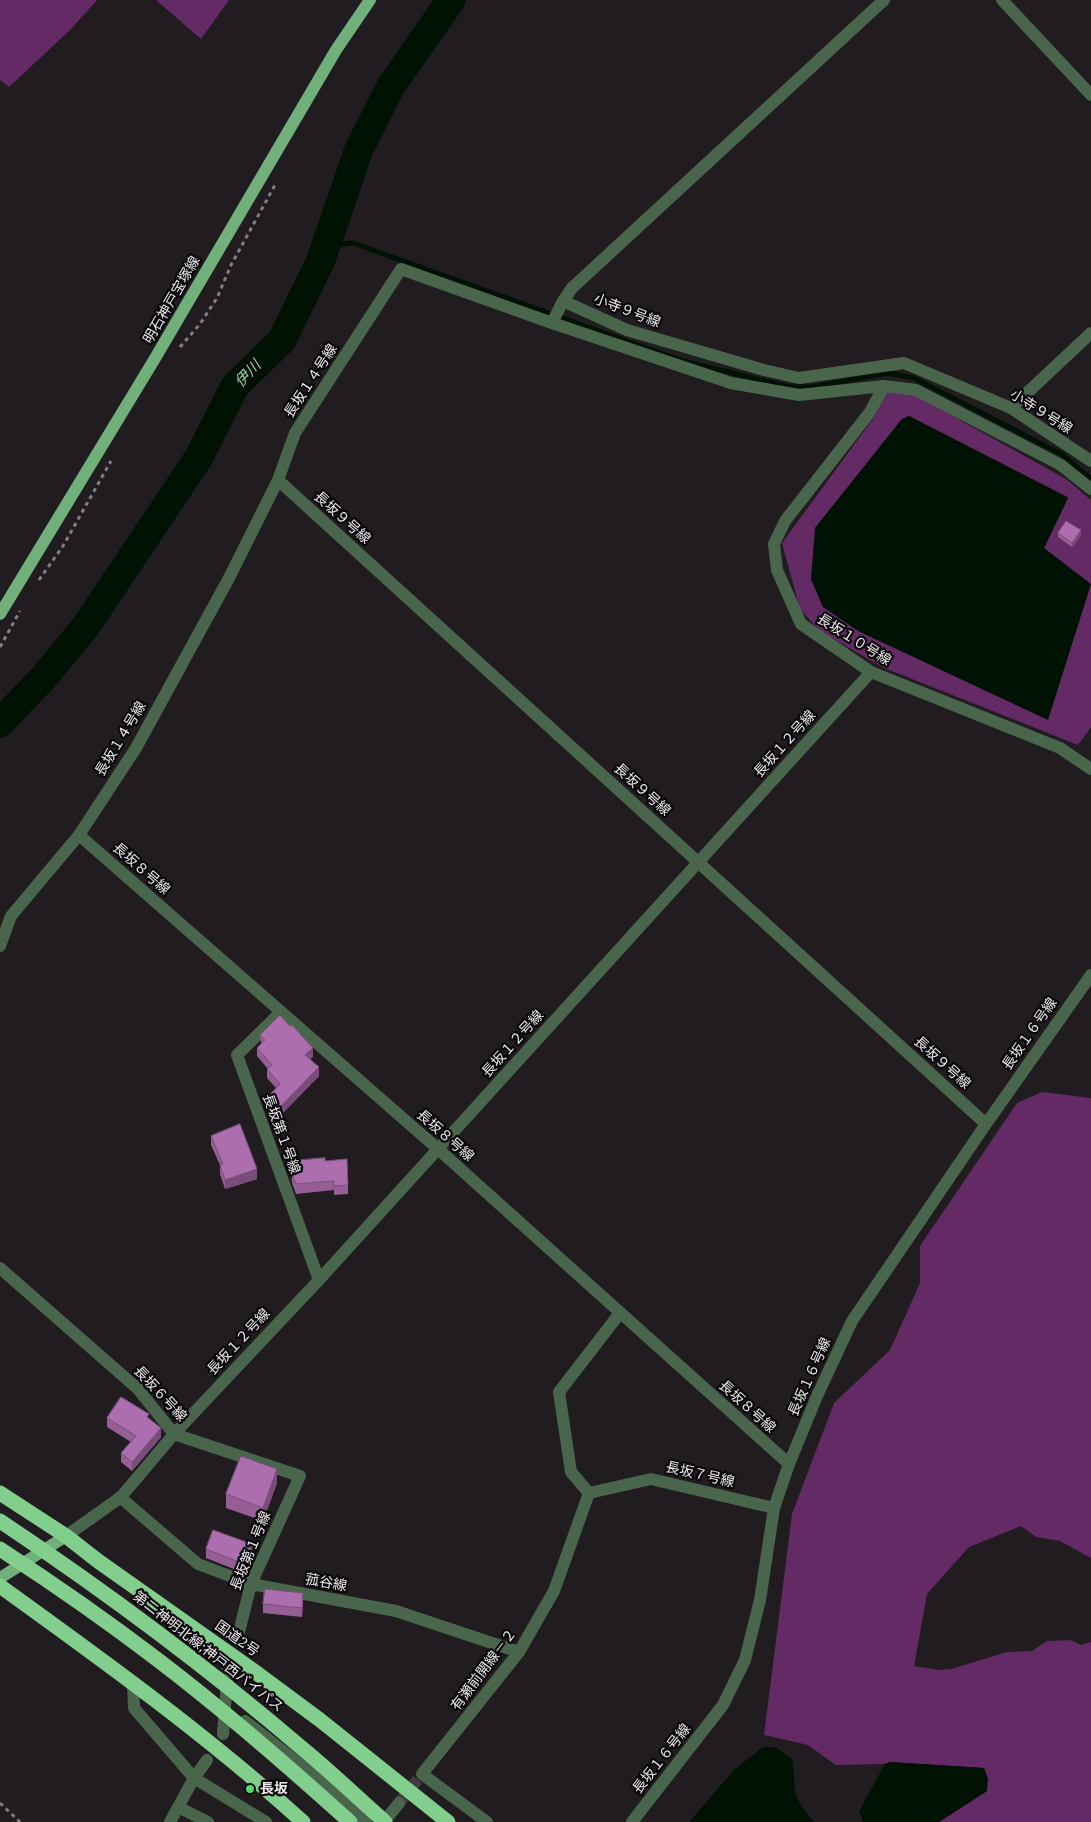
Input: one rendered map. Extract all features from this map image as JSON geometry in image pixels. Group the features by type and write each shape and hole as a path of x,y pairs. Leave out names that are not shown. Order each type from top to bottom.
{"highway":[{"name":"国道2号","path":"0,1493 66,1536 312,1714 448,1822"},
{"name":"第二神明北線;神戸西バイパス","path":"0,1521 76,1572 170,1641 304,1749 384,1822"},
{"path":"0,1548 66,1593 159,1661 292,1769 350,1822"},
{"path":"0,1586 133,1682 203,1736 303,1822"}],"main road":[{"name":"明石神戸宝塚線","path":"0,614 154,360 336,50 370,0"},
{"path":"0,1578 66,1536"}],"street":[{"name":"小寺９号線","path":"884,0 572,288 562,304 627,330 764,370 799,378 904,363 1010,408 1091,461"},
{"path":"1002,0 1091,95"},
{"name":"長坂１４号線","path":"0,946 12,916 79,835 140,739 229,578 278,480 295,432 401,269 731,383 799,395 884,386 916,390 1061,465 1091,489"},
{"path":"553,321 562,304"},
{"path":"1010,408 1091,334"},
{"name":"長坂１０号線","path":"884,386 870,412 786,521 774,544 777,570 801,624 871,672 1060,748 1091,769"},
{"name":"長坂９号線","path":"278,480 986,1124"},
{"name":"長坂１２号線","path":"66,1536 120,1497 174,1434 319,1280 871,672"},
{"name":"長坂８号線","path":"79,835 438,1149 789,1464"},
{"name":"長坂１６号線","path":"632,1822 723,1705 745,1660 760,1600 774,1508 789,1464 817,1396 852,1321 986,1124 1091,975"},
{"name":"長坂第１号線","path":"281,1012 237,1055 319,1280"},
{"name":"長坂６号線","path":"0,1268 138,1389 174,1434 300,1476"},
{"path":"589,1492 571,1472 559,1392 620,1313"},
{"name":"長坂第１号線","path":"237,1640 251,1584 300,1476"},
{"name":"長坂７号線","path":"589,1492 650,1479 774,1508"},
{"name":"有瀬前開線－２","path":"487,1822 422,1774 519,1652 554,1591 589,1492"},
{"name":"菰谷線","path":"120,1497 198,1564 251,1584 396,1611 519,1652"},
{"path":"223,1734 228,1666"},
{"path":"133,1682 134,1708 194,1778 266,1822"},
{"path":"225,1705 325,1784 366,1822"},
{"path":"170,1822 194,1778 207,1760"},
{"path":"384,1822 399,1803"},
{"path":"178,1807 208,1822"}],"path":[{"path":"0,1803 20,1822"}],"shaded area":[{"path":"0,0 97,0 70,30 9,87 0,80"},
{"path":"156,0 229,0 201,39"},
{"path":"888,390 915,395 1066,479 1091,500 1091,727 1078,745 882,667 820,631 800,609 782,543 875,416","holes":["909,416 1068,497 1044,548 815,528 902,419"]},
{"path":"909,416 1068,498 1044,548 1091,584 1048,720 858,631 823,607 811,579 815,528 902,419"},
{"path":"1042,1092 1091,1098 1091,1558 1060,1541 1036,1537 1021,1526 969,1547 927,1594 914,1666 939,1670 951,1669 1007,1652 1032,1651 1047,1641 1070,1640 1081,1645 1091,1642 1091,1822 939,1822 987,1791 984,1768 890,1762 885,1764 836,1765 808,1745 764,1735 792,1514 834,1403 890,1350 920,1283 920,1246 1017,1103"},
{"path":"763,1747 775,1747 793,1760 798,1800 814,1822 689,1822 735,1769"},
{"path":"890,1762 984,1768 988,1779 987,1791 939,1822 863,1822 859,1811 885,1764"}],"building":[{"path":"1066,521 1081,530 1072,543 1058,533"},
{"path":"280,1015 313,1048 305,1055 319,1067 276,1111 265,1100 280,1084 267,1069 272,1065 257,1048 265,1040 260,1035"},
{"path":"240,1124 257,1169 225,1180 220,1165 223,1164 211,1136"},
{"path":"325,1158 325,1161 347,1159 348,1185 334,1186 334,1181 296,1184 292,1174 291,1161"},
{"path":"121,1397 149,1414 147,1417 161,1428 132,1462 121,1453 136,1436 107,1418"},
{"path":"241,1456 277,1469 263,1508 226,1494"},
{"path":"213,1530 252,1544 244,1564 206,1549"},
{"path":"265,1589 303,1593 302,1608 263,1604"}],"waterway":[{"name":"伊川","path":"0,723 44,677 86,626 199,457 235,386 282,340 321,260 359,149 391,86 451,0"},
{"path":"321,260 334,245 353,243 683,361 790,387 812,387 888,373 914,378 1063,455 1091,479"}],"tunnel":[{"path":"399,1803 422,1774"}],"place":[{"name":"長坂","path":"250,1789"}]}
